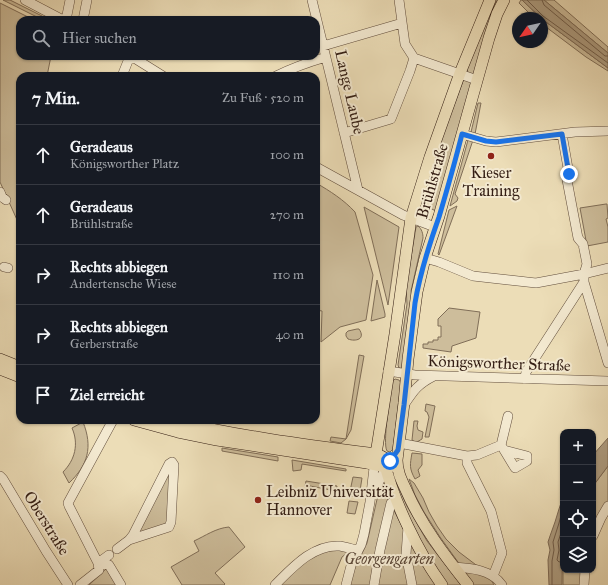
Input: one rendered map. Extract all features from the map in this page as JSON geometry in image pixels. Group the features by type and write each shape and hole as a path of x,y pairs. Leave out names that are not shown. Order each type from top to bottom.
{"main road":[{"name":"Brühlstraße","path":"384,462 381,414 400,298 410,218 460,73 490,0"},
{"name":"Brühlstraße","path":"384,462 398,447 415,303 425,258 491,32 504,0"},
{"path":"0,359 16,365"},
{"path":"0,369 16,375"},
{"path":"149,424 217,440 384,462"},
{"path":"189,424 226,432 319,447 384,462 401,480 422,522 454,568 468,585"},
{"path":"384,462 388,477 408,527 428,564 442,585"}],"street":[{"path":"25,0 57,16"},
{"path":"66,16 70,0"},
{"path":"84,16 87,0"},
{"name":"Lange Laube","path":"312,0 316,16"},
{"path":"399,0 405,44 414,58 477,80"},
{"path":"323,46 402,23"},
{"name":"Lange Laube","path":"320,33 358,190"},
{"path":"320,59 326,57"},
{"path":"344,133 391,118 410,72 414,58"},
{"path":"124,72 129,60"},
{"path":"137,60 157,72"},
{"path":"285,72 316,60"},
{"path":"462,134 486,141 496,142 575,132 608,131"},
{"path":"525,379 526,372 584,278 587,264 583,244 578,238 567,180 569,174 562,134"},
{"path":"320,169 410,218 435,227"},
{"path":"0,192 2,197 6,200"},
{"path":"425,258 473,276 536,283 584,278 608,268"},
{"path":"584,278 608,363"},
{"name":"Königsworther Straße","path":"388,371 435,376 608,381"},
{"path":"404,405 417,387 435,376"},
{"path":"398,447 467,456 477,455 502,447 508,416"},
{"path":"80,585 99,570 98,563 68,503 111,424"},
{"path":"467,456 467,463 491,511 502,553 493,576"},
{"path":"117,549 133,535 169,464 172,462 174,465 169,527 129,540"},
{"path":"346,585 352,562 364,534 370,502 384,462"},
{"name":"Oberstraße","path":"0,476 68,585"},
{"path":"374,585 380,550 391,503"},
{"path":"596,529 608,506"},
{"path":"408,527 406,554 412,585"},
{"path":"275,585 306,556 322,549 333,546 341,546 358,551"},
{"path":"98,563 108,555"},
{"path":"98,563 109,565 121,585"},
{"path":"454,568 477,570 493,576 502,585"},
{"path":"584,585 585,573"}],"green space":[{"path":"3,0 10,0 42,16 35,16"},
{"path":"497,0 500,0 475,71 473,74 468,73 467,69 490,13"},
{"path":"522,0 535,12 528,12 519,3"},
{"path":"544,0 554,0 608,47 608,53"},
{"path":"0,3 26,16 16,16 16,60 50,60 48,72 16,72 16,218 0,182"},
{"path":"548,23 608,68 608,71 586,57 548,28"},
{"path":"466,78 471,84 436,211 421,204 434,158 463,81"},
{"path":"478,103 481,103 475,134 471,132"},
{"path":"468,140 473,140 455,194 458,198 457,201 450,206"},
{"path":"320,185 337,196 355,212 373,275 366,320 340,327 321,342 322,311 320,311"},
{"path":"607,204 608,218 606,219 608,227 608,242 587,246 580,208"},
{"path":"457,206 439,255 449,210"},
{"path":"364,207 399,227 388,305"},
{"path":"418,226 422,232 423,238 411,291 412,299 403,369 399,368 398,365 407,304 406,288 416,227"},
{"path":"377,280 385,317 371,321"},
{"path":"449,308 480,312 476,338 452,346 451,352 423,348 423,344 428,344 428,342 433,342 433,340 438,340 438,337 441,337 441,326 438,326 438,319"},
{"path":"357,329 361,332 361,337 357,340 348,339 346,333"},
{"path":"359,355 364,356 351,430 346,439"},
{"path":"395,379 399,380 401,383 393,449 390,452 387,451 386,446 386,429 392,382"},
{"path":"426,404 435,406 429,437 425,437 429,417 425,411"},
{"path":"414,421 418,421 418,430 423,432 422,439 417,442 412,440"},
{"path":"79,424 84,424 88,440 88,448 87,455 81,469 69,483 63,472 75,452 75,440 72,428"},
{"path":"331,437 346,439 341,443 330,441"},
{"path":"222,448 278,457 278,461 222,451"},
{"path":"412,453 422,454 422,465 418,470 420,476 415,479 410,466"},
{"path":"292,460 346,469 346,471 302,464 301,470 293,471"},
{"path":"169,464 171,522 133,535"},
{"path":"608,466 608,506 596,530 596,501 596,482"},
{"path":"353,477 362,478 359,497 349,496"},
{"path":"409,479 414,483 437,526 446,539 459,552 488,574 494,585 471,585 460,572 458,562 424,512"},
{"path":"306,481 337,486 336,491 305,486"},
{"path":"398,486 407,506 427,541 461,585 446,585 431,562 395,488"},
{"name":"Georgengarten","path":"378,495 388,499 404,530 437,585 349,585 353,572 367,543"},
{"path":"349,501 358,502 355,514 347,513"},
{"path":"229,527 245,547 215,573 225,584 182,585 171,567 199,551 194,541 215,531"},
{"path":"352,549 342,557 330,585 275,585 314,552"},
{"path":"107,568 117,585 89,585 106,569"},
{"path":"563,573 585,573 584,585 563,585"}],"water":[{"path":"522,0 544,0 608,53 608,68 548,23 548,12 535,12"},
{"path":"608,438 608,466 596,482 596,465 596,452"},
{"path":"560,506 560,573 562,573 562,585 549,585 548,560 550,550 548,542"}],"place":[{"name":"Kieser Training","path":"491,156"},
{"name":"Leibniz Universität Hannover","path":"258,500"}],"route":[{"path":"390,461 398,450 417,292 425,258 439,216 462,134 486,141 496,142 562,134 569,174"}]}
